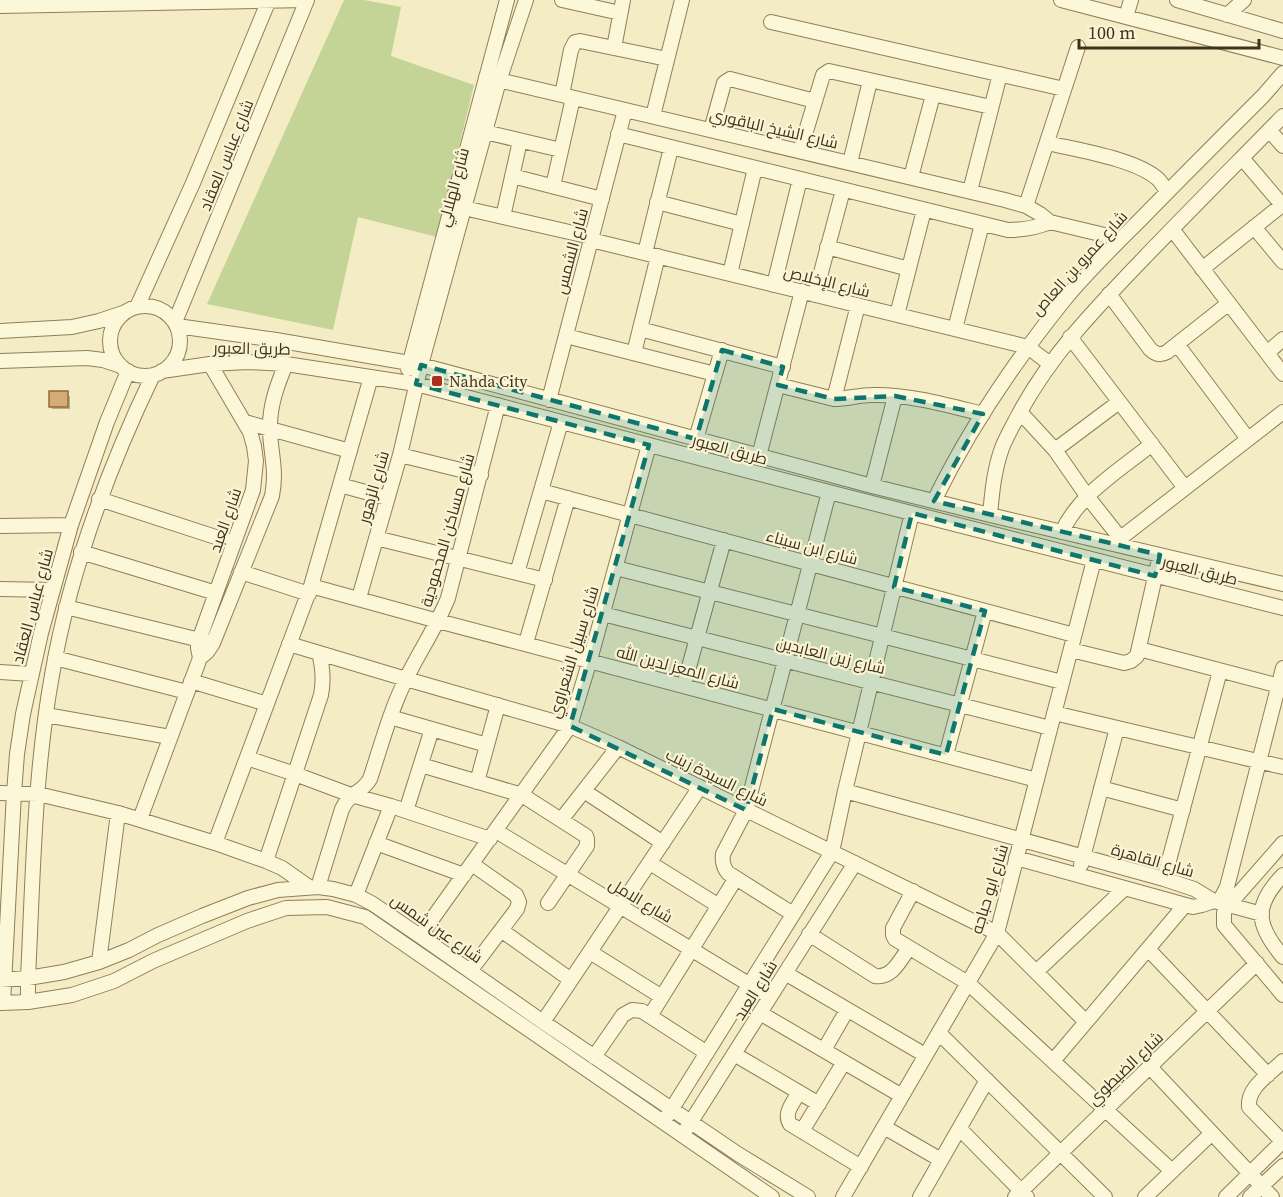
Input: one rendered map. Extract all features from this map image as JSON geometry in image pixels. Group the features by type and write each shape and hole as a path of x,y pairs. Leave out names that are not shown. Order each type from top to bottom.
{"street":[{"name":"شارع عباس العقاد","path":"131,309 193,183 269,0"},
{"path":"0,6 307,0"},
{"name":"شارع عباس العقاد","path":"176,324 307,0"},
{"name":"شارع الهلالي","path":"416,364 485,132 507,0"},
{"name":"شارع الهلالي","path":"411,383 493,79 526,0"},
{"path":"562,0 622,7 614,48"},
{"path":"653,116 682,0"},
{"path":"1061,0 1119,10 1283,58"},
{"path":"1119,10 1131,0"},
{"path":"1177,0 1283,31"},
{"path":"1227,15 1244,0"},
{"path":"771,22 1065,89"},
{"path":"553,186 561,150 571,50 575,42 580,41 668,59"},
{"path":"1026,206 1078,47"},
{"path":"800,151 822,75 826,71 991,107"},
{"name":"شارع عمرو بن العاص","path":"934,501 951,467 983,414 1028,347 1067,297 1121,239 1263,96 1283,72"},
{"path":"970,191 1000,74"},
{"name":"شارع الشيخ الباقوري","path":"493,79 970,191 1026,206 1050,222 1121,239"},
{"path":"711,130 724,83 730,79 814,101"},
{"path":"850,163 870,81"},
{"path":"911,177 933,95"},
{"name":"شارع الشمس","path":"549,400 625,110"},
{"path":"990,515 995,471 1001,449 1033,387 1070,337 1109,294 1283,116"},
{"path":"1269,130 1283,146"},
{"path":"485,132 561,150"},
{"name":"شارع الشيخ الباقوري","path":"618,134 1008,230 1023,230 1050,222"},
{"path":"503,217 520,141"},
{"path":"1047,143 1119,160 1141,168 1160,181 1167,192"},
{"path":"634,353 652,255 657,202 671,148"},
{"path":"1202,269 1282,205 1242,158"},
{"path":"730,274 755,168"},
{"path":"512,176 602,199"},
{"path":"774,285 800,179"},
{"path":"759,456 783,367 808,293 827,247 843,190"},
{"path":"657,202 742,224"},
{"name":"شارع الإخلاص","path":"464,208 1028,347 1050,364"},
{"path":"897,315 924,210"},
{"path":"955,329 982,224"},
{"path":"1254,227 1283,262"},
{"path":"1172,229 1283,374"},
{"path":"827,247 909,269"},
{"path":"1109,294 1153,352 1160,354 1177,344 1228,303"},
{"path":"834,399 858,305"},
{"path":"0,330 72,327 148,306 158,308 168,314 176,324 180,336 177,356 171,365 158,373 140,375 103,360 87,358 0,361"},
{"path":"125,369 114,356 110,345 111,332 116,321 131,309"},
{"name":"طريق العبور","path":"176,324 416,364 872,486 1062,532 1117,541 1160,555 1283,584"},
{"path":"640,329 783,367"},
{"path":"566,336 715,374"},
{"path":"1070,337 1185,488"},
{"path":"1267,353 1283,339"},
{"path":"1177,344 1248,439"},
{"path":"696,439 722,350"},
{"name":"طريق العبور","path":"158,373 210,364 248,362 286,364 411,383 1283,608"},
{"name":"شارع العبد","path":"140,819 200,658 207,652 206,641 216,593 254,490 256,475 254,446 250,432 210,364"},
{"name":"شارع العبد","path":"206,641 241,572 273,490 275,471 270,428 272,406 277,384 286,364"},
{"name":"شارع عباس العقاد","path":"2,1003 7,793 17,754 31,674 70,525 125,369"},
{"name":"شارع عباس العقاد","path":"28,1002 38,794 46,715 55,658 81,552 99,499 114,459 158,373"},
{"path":"215,843 310,590 371,377"},
{"name":"شارع الزهور","path":"358,598 400,455 411,383"},
{"path":"778,385 834,399 872,395 895,396 983,414"},
{"path":"872,486 895,396"},
{"path":"1055,450 1119,402"},
{"name":"شارع مساكن المحمودية","path":"313,887 345,801 366,786 370,779 390,717 406,679 438,621 448,597 498,405"},
{"path":"1020,412 1055,450 1117,541 1283,412"},
{"path":"245,422 350,451"},
{"path":"517,573 561,422"},
{"path":"1062,532 1072,513 1087,496 1152,444"},
{"name":"شارع سبيل الشعراوي","path":"420,936 570,726 649,445"},
{"path":"400,455 481,475"},
{"path":"340,485 387,498"},
{"name":"شارع ابن سيناء","path":"541,491 1074,635"},
{"path":"793,914 728,873 722,859 746,810 829,492"},
{"path":"526,643 568,498"},
{"path":"99,499 234,543"},
{"path":"832,852 912,513"},
{"path":"0,526 70,525"},
{"path":"376,538 545,579"},
{"path":"684,685 724,540"},
{"path":"81,552 216,593"},
{"path":"1071,650 1124,663 1137,656 1160,555"},
{"name":"شارع ابو حباجه","path":"843,1197 997,933 1094,560"},
{"path":"616,568 1062,682"},
{"name":"شارع المعز لدين الله","path":"241,572 310,590 358,598 1037,780"},
{"path":"0,589 52,590"},
{"path":"66,607 206,641"},
{"path":"946,755 985,612"},
{"name":"شارع زين العابدين","path":"603,614 1050,728"},
{"name":"شارع السيدة زينب","path":"290,644 570,726 618,747 997,933 1086,1022"},
{"path":"1139,649 1281,687"},
{"path":"266,861 321,695 323,667 319,653"},
{"path":"55,658 267,704"},
{"path":"1283,668 1281,687 1227,887 1220,903 1224,913 1224,925 1283,995"},
{"path":"1164,879 1220,671"},
{"path":"0,672 31,674"},
{"path":"477,782 498,705"},
{"path":"1054,712 1283,768"},
{"path":"46,715 170,737"},
{"path":"390,717 487,745"},
{"path":"1078,876 1117,728"},
{"path":"406,811 432,729"},
{"path":"561,820 618,747"},
{"name":"شارع الامل","path":"247,758 351,795 493,835 568,875 770,998"},
{"path":"421,765 522,795 586,836 587,846 548,903"},
{"path":"543,1022 700,787"},
{"path":"1101,788 1182,810"},
{"path":"584,791 663,843"},
{"name":"شارع القاهرة","path":"845,791 1164,879 1194,889 1220,903"},
{"path":"7,793 38,794 140,819 266,861 313,887"},
{"path":"356,895 392,806"},
{"path":"99,962 118,813"},
{"path":"376,843 468,869 516,895 519,906 470,971"},
{"path":"1220,903 1283,843"},
{"name":"شارع العبد","path":"663,1122 832,852"},
{"name":"شارع القاهرة","path":"1016,858 1193,907 1220,903"},
{"path":"650,863 719,906"},
{"name":"شارع العبد","path":"682,1135 855,863"},
{"path":"1283,875 1268,892 1262,914 1263,926 1268,938 1283,957"},
{"path":"650,1016 736,878"},
{"name":"شارع عين شمس","path":"2,980 64,972 99,962 248,898 279,890 313,887 356,895 373,904 738,1154 808,1197"},
{"path":"1036,972 1124,889"},
{"path":"913,891 893,928 895,939 968,983 1172,1171"},
{"path":"1220,903 1262,914"},
{"path":"1053,1061 1185,905"},
{"name":"شارع عين شمس","path":"2,1003 28,1002 72,995 114,981 153,961 247,921 286,908 327,907 365,917 772,1197"},
{"path":"501,930 571,980"},
{"path":"810,934 879,977 890,973 909,948"},
{"path":"1148,949 1268,1075"},
{"path":"590,951 662,997"},
{"name":"شارع الضيطوي","path":"1021,1195 1061,1153 1257,963"},
{"path":"785,974 926,1055"},
{"path":"594,1057 622,1015 627,1011 637,1010 707,1053"},
{"path":"824,1050 848,1010"},
{"path":"760,1013 902,1096"},
{"path":"939,1033 1106,1197"},
{"path":"734,1054 819,1104"},
{"path":"1226,1197 1283,1141 1249,1107 1250,1094 1253,1089 1283,1061"},
{"path":"802,1131 844,1062"},
{"path":"1150,1067 1272,1197"},
{"path":"920,1197 987,1080"},
{"path":"799,1092 788,1112 787,1118 790,1124 861,1167"},
{"path":"884,1126 941,1160"},
{"path":"960,1128 1021,1195"},
{"path":"1145,1197 1212,1133"},
{"path":"1250,1197 1283,1166"}],"highlighted area":[{"path":"722,350 783,367 778,385 834,399 895,396 983,414 934,501 1160,555 1155,576 912,513 894,587 985,611 946,755 773,709 746,810 570,726 649,445 416,384 421,365 696,439"}],"green space":[{"path":"344,0 364,0 401,7 391,56 474,85 437,237 358,217 333,330 207,304"}],"building":[{"path":"49,391 68,391 68,407 49,407"}],"place":[{"name":"Nahda City","path":"437,381"}]}
